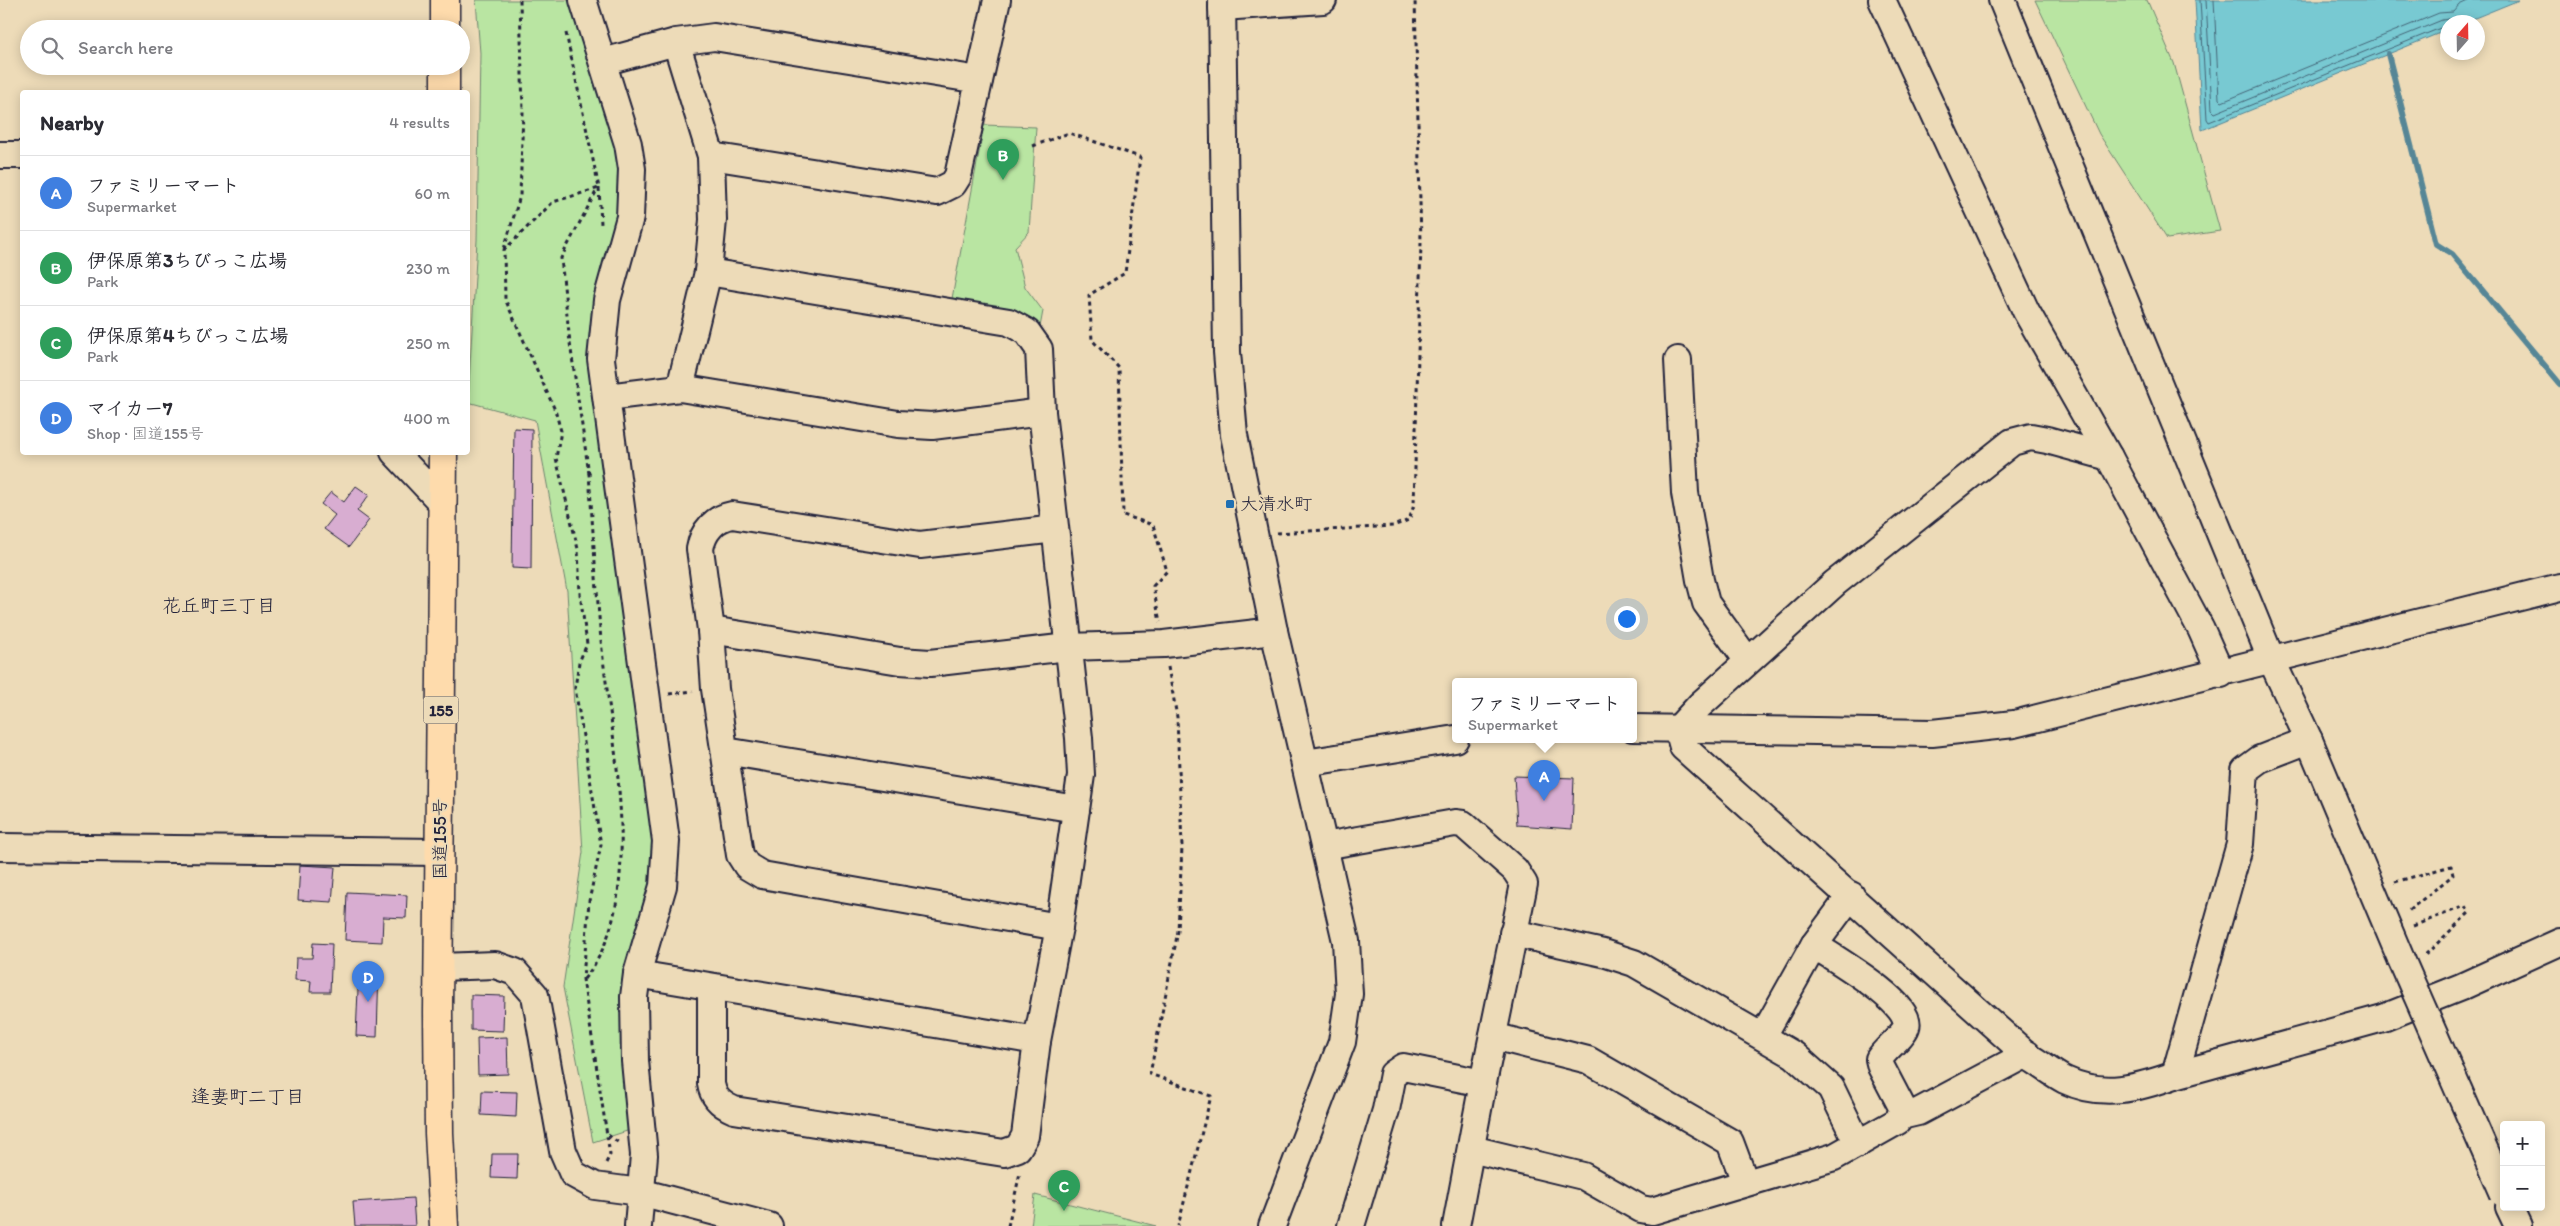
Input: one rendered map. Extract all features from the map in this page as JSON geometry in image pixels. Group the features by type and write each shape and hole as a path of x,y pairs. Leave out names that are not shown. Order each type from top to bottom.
{"highway":[{"path":"445,20 446,0"},
{"path":"445,75 445,90"},
{"name":"国道155号","path":"443,455 439,852 439,1133 444,1226"}],"street":[{"path":"583,0 628,144 632,186 630,217 607,300 602,360 666,841 663,886 637,974 634,996 635,1061 644,1155 638,1226"},
{"path":"711,156 937,192 952,184 958,176 997,0"},
{"path":"1272,1226 1342,1042 1349,994 1346,941 1274,631 1234,435 1227,352 1222,3 1323,0"},
{"path":"1882,0 2026,311 2109,458 2201,629 2222,674"},
{"path":"2002,0 2272,661 2411,959 2500,1184"},
{"path":"603,62 676,42 714,37 979,80"},
{"path":"676,42 711,156 713,220 708,272 680,388"},
{"path":"0,155 20,155"},
{"path":"708,272 1009,322 1027,332 1039,349 1042,412 1081,775 1059,927 1038,1042 1025,1136 1018,1148 1004,1153 734,1110 725,1106 712,1092 710,988"},
{"path":"1678,360 1685,493 1700,580 1706,603 1748,661"},
{"path":"607,397 680,388 898,424 932,426 1042,412"},
{"path":"1678,730 1700,705 1835,582 2012,442 2031,437 2109,458"},
{"path":"397,455 443,504"},
{"path":"1055,530 920,544 732,515 722,517 705,534 700,549 711,630 715,689 740,855 747,866 756,873 1059,927"},
{"path":"1637,728 1932,733 2014,724 2222,674 2471,608 2560,587"},
{"path":"711,630 900,661 930,662 1068,647 1164,644 1274,631"},
{"path":"1678,730 1683,747 1695,759 1852,895 2026,1054 2065,1080 2095,1090 2123,1090 2383,1018 2461,987 2560,942"},
{"path":"1305,763 1452,739"},
{"path":"2175,1075 2240,844 2245,770 2260,759 2309,740"},
{"path":"725,751 1076,809"},
{"path":"1324,846 1455,823 1463,824 1520,876 1524,884 1482,1083 1456,1226"},
{"path":"0,847 439,852"},
{"path":"1763,1036 1814,945 1852,895"},
{"path":"1513,933 1603,953 1634,963 1794,1054 1831,1088 1858,1144"},
{"path":"1471,1149 1583,1176 1641,1209 1652,1211 1834,1157 1898,1121 1902,1116 1903,1109 1881,1067 1879,1059 1884,1050 1906,1028 1907,1020 1902,1009 1859,973 1814,945"},
{"path":"440,967 496,966 516,972 535,995 563,1151 573,1174 595,1186 640,1192 768,1226"},
{"path":"637,974 710,988 1038,1042"},
{"path":"1493,1036 1588,1060 1730,1142 1745,1182"},
{"path":"1902,1116 1918,1112 2026,1054"},
{"path":"1350,1226 1386,1110 1393,1074 1397,1069 1402,1067 1482,1083"},
{"path":"2511,1211 2518,1226"}],"path":[{"path":"520,0 523,112 520,196 504,250 505,299 555,410 561,431 556,458 578,550 580,594 587,644 579,662 575,688 601,844 590,901 583,979 610,1155 595,1186"},
{"path":"1254,535 1394,526 1409,520 1414,505 1421,242 1415,0"},
{"path":"565,29 599,188 562,258 570,343 589,474 600,632 622,828 616,907 595,965 583,979"},
{"path":"1033,146 1069,133 1140,157 1125,274 1089,295 1092,340 1119,368 1123,515 1153,525 1166,571 1153,586 1177,717 1182,847 1178,931 1150,1074 1212,1096 1178,1226"},
{"path":"504,250 554,202 599,188"},
{"path":"589,474 614,446"},
{"path":"646,696 715,689"},
{"path":"2390,883 2451,866 2453,875 2403,916"},
{"path":"2408,928 2465,906 2469,913 2411,959"},
{"path":"1008,1226 1023,1159 1018,1148"}],"green space":[{"path":"476,0 577,0 616,142 624,208 592,329 654,829 654,863 627,976 630,1130 593,1142 563,987 583,852 567,591 535,420 470,403 470,366 477,240 480,53"},
{"path":"2035,0 2147,0 2174,63 2220,231 2167,239 2099,134"},
{"path":"984,125 1036,127 1029,232 1015,247 1025,287 1043,311 1040,327 951,304"},
{"path":"1035,1195 1156,1226 1031,1226"}],"water":[{"path":"2195,0 2519,0 2482,15 2440,15 2440,33 2202,130"}],"building":[{"path":"514,428 532,429 531,569 512,568"},
{"path":"356,486 369,495 357,511 369,520 349,547 324,529 335,515 321,504 331,492 344,502"},
{"path":"1514,776 1574,778 1572,829 1517,825"},
{"path":"300,865 335,867 332,902 298,900"},
{"path":"347,892 407,895 406,918 383,917 382,942 345,940"},
{"path":"313,943 332,944 330,992 310,992 311,981 295,980 296,958 312,958"},
{"path":"359,967 379,967 377,1037 356,1036"},
{"path":"471,995 504,996 503,1031 471,1030"},
{"path":"507,1037 508,1074 478,1075 477,1038"},
{"path":"482,1091 517,1092 516,1117 481,1115"},
{"path":"492,1154 518,1154 517,1179 491,1178"},
{"path":"413,1198 415,1226 355,1226 353,1202"}],"waterway":[{"path":"2388,54 2436,244 2452,254 2560,384"}],"place":[{"name":"伊保原第3ちびっこ広場","path":"1003,180"},
{"name":"大清水町","path":"1230,504"},
{"name":"ファミリーマート","path":"1544,801"},
{"name":"マイカー7","path":"368,1002"},
{"name":"伊保原第4ちびっこ広場","path":"1064,1211"}],"district":[{"name":"花丘町三丁目","path":"219,605"},
{"name":"逢妻町二丁目","path":"248,1096"}]}
